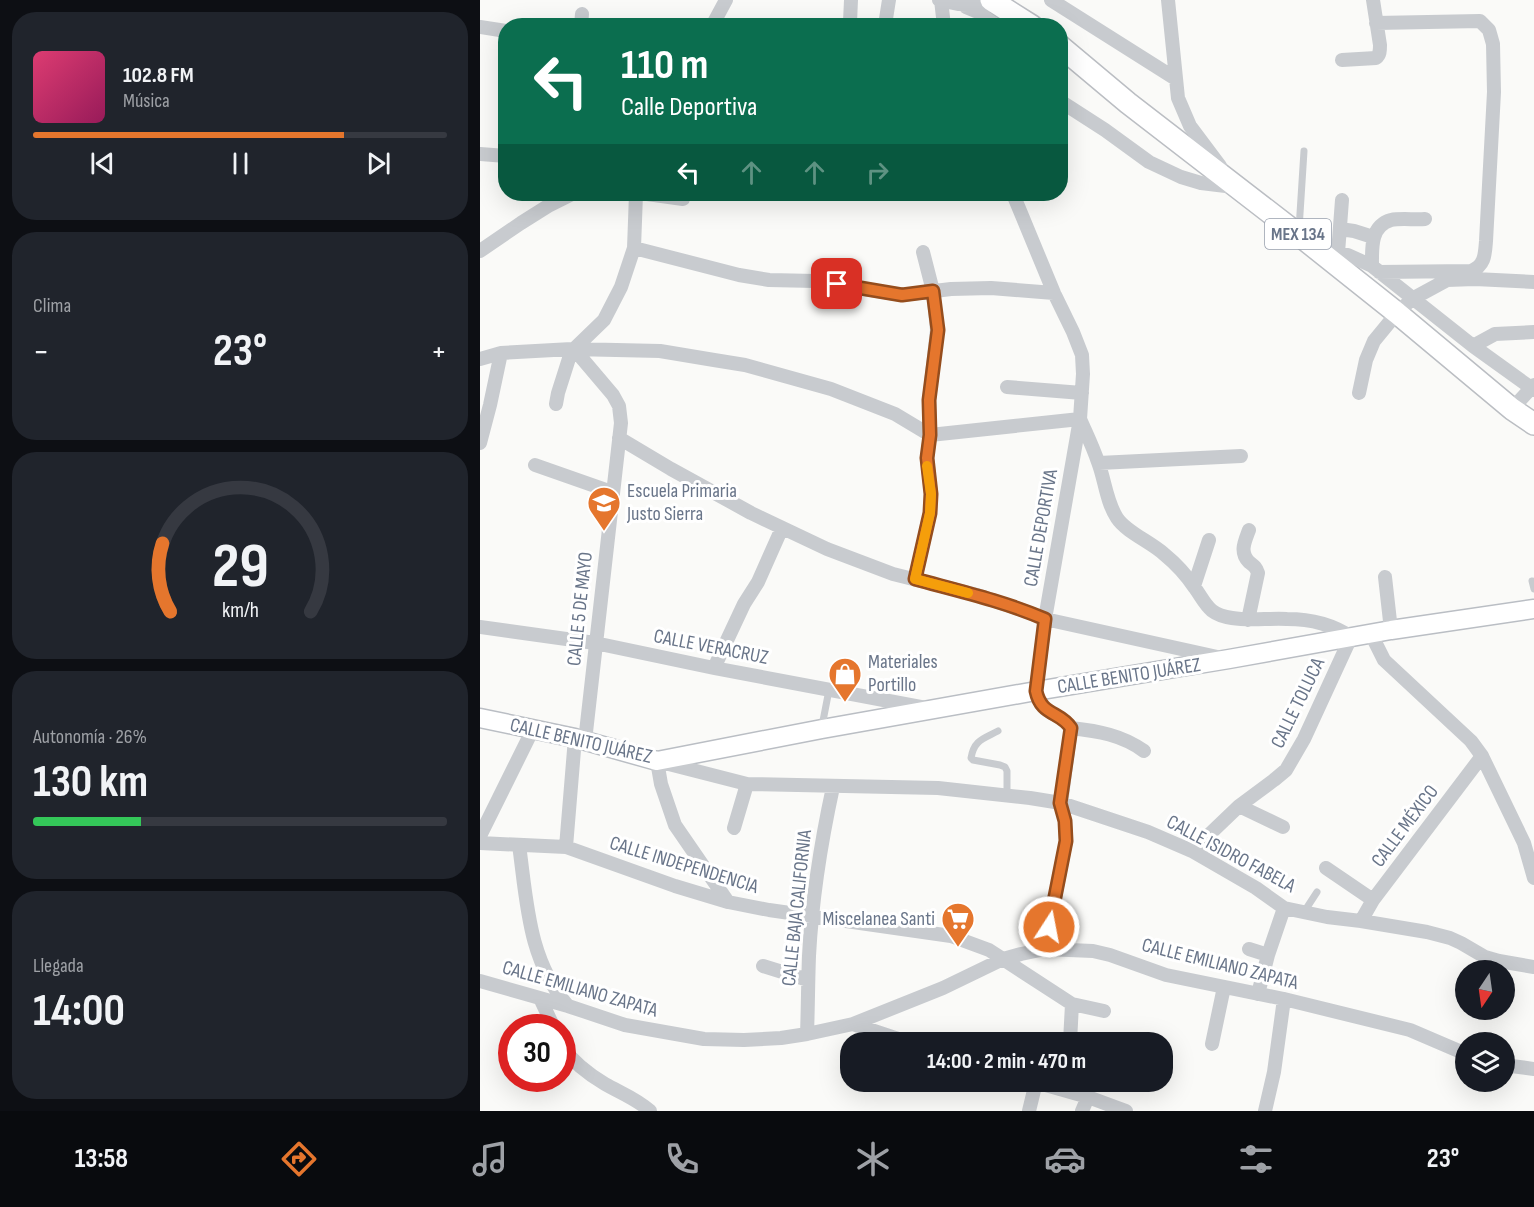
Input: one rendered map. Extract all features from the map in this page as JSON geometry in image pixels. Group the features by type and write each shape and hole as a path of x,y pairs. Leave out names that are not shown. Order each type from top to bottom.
{"main road":[{"path":"996,10 1014,18"},
{"name":"MEX 134","path":"1068,53 1128,103 1299,235 1330,253 1405,306 1438,347 1512,409 1534,424"},
{"name":"CALLE BENITO JUÁREZ","path":"480,718 580,739 657,761 1036,691 1391,630 1534,609"}],"street":[{"path":"716,18 726,0"},
{"path":"850,18 851,0"},
{"path":"886,18 889,0"},
{"path":"943,18 940,0 996,10"},
{"path":"1051,0 1176,79"},
{"path":"1168,0 1178,98 1190,126 1236,187"},
{"path":"1342,60 1378,56 1380,52 1373,0"},
{"path":"958,4 978,12 996,10"},
{"path":"1375,269 1471,271 1483,263 1494,92 1493,44 1489,30 1480,21 1376,23"},
{"path":"480,27 498,30"},
{"path":"1068,106 1149,162 1180,177 1201,183 1236,187"},
{"path":"480,154 498,155"},
{"path":"1342,200 1340,229 1330,253 1348,255 1375,269 1405,306 1454,330 1533,388 1512,409"},
{"path":"480,251 521,222 559,201"},
{"path":"556,404 573,349 604,320 621,287 634,248 636,201"},
{"name":"CALLE DEPORTIVA","path":"1015,201 1082,355 1083,375 1080,419 1045,619 1036,691"},
{"path":"1375,269 1373,237 1376,231 1390,220 1425,219"},
{"path":"1340,229 1373,237"},
{"path":"634,248 740,276 769,280 815,281 902,295 951,289 990,288 1054,293"},
{"path":"915,579 930,513 931,494 927,458 930,435 929,400 938,330 933,291 923,252"},
{"path":"1359,393 1366,360 1374,341 1405,306 1447,280 1534,282"},
{"path":"1438,347 1454,330"},
{"path":"1473,346 1495,334 1534,332"},
{"path":"480,359 501,353 573,349 660,351 745,365 831,389 895,414 930,435 1080,419 1098,463 1110,504 1118,520 1163,553 1194,586 1205,606 1215,613 1230,618 1318,622 1338,628 1352,637"},
{"name":"CALLE 5 DE MAYO","path":"573,349 613,394 619,406 621,423 595,643 580,739"},
{"path":"480,443 501,353"},
{"path":"1006,387 1082,393"},
{"path":"619,438 671,470 751,513 827,549 892,574 977,595 1045,619 1229,659"},
{"path":"1098,463 1241,456"},
{"path":"535,465 612,492"},
{"path":"714,668 744,604 758,582 782,528"},
{"path":"1248,620 1258,573 1256,567 1244,556 1243,549 1249,530"},
{"path":"1194,586 1209,540"},
{"path":"1385,577 1391,630"},
{"name":"CALLE VERACRUZ","path":"480,627 595,643 933,710"},
{"path":"1371,634 1384,660 1471,741 1482,756 1524,843 1534,878"},
{"name":"CALLE TOLUCA","path":"1192,851 1239,806 1286,770 1304,739 1352,637"},
{"path":"1036,691 1043,708 1065,721 1071,728 1120,737 1144,751"},
{"path":"1045,949 1066,841 1065,821 1060,803 1071,728"},
{"path":"480,836 532,729"},
{"path":"566,848 570,812 570,782 580,739"},
{"name":"CALLE MÉXICO","path":"1361,921 1373,900 1482,756"},
{"path":"657,761 661,784 675,825 728,902"},
{"name":"CALLE ISIDRO FABELA","path":"657,761 747,784 938,788 1060,803 1148,832 1192,851 1256,888 1284,908 1438,935 1461,943 1485,957 1534,967"},
{"path":"734,828 747,784"},
{"name":"CALLE BAJA CALIFORNIA","path":"807,1034 813,917 825,823 833,787"},
{"path":"1239,806 1283,827"},
{"name":"CALLE INDEPENDENCIA","path":"480,843 566,848 728,902 813,917 951,936 989,950 1071,1004"},
{"path":"519,845 532,938 550,981 568,1006"},
{"path":"1326,868 1373,900"},
{"path":"1258,994 1284,908"},
{"name":"CALLE EMILIANO ZAPATA","path":"480,981 625,1025 704,1039 744,1040 781,1038 853,1024 943,988 1003,959 1045,949 1093,951 1110,954 1166,975 1284,999 1410,1030 1455,1049"},
{"path":"1250,949 1268,955"},
{"path":"764,966 808,980"},
{"path":"1212,1044 1224,987"},
{"path":"540,998 547,1014"},
{"path":"1265,1111 1273,1081 1284,999"},
{"path":"1070,1032 1071,1004 1104,1011"},
{"path":"853,1024 877,1032"},
{"path":"576,1063 605,1084 635,1099 650,1111"},
{"path":"1515,1066 1534,1069"},
{"path":"1029,1111 1034,1092"},
{"path":"1071,1092 1126,1111"},
{"path":"1085,1092 1088,1097"},
{"path":"1082,1111 1088,1097"}],"lane":[{"path":"1299,235 1304,151"},
{"path":"1532,580 1534,589"},
{"path":"822,729 830,690"},
{"path":"998,731 977,742 971,758 1005,767 1007,795"},
{"path":"1304,912 1317,892"}],"slow traffic":[{"path":"927,466 931,494 930,513 915,579 968,593"}],"place":[{"name":"Escuela Primaria Justo Sierra","path":"604,532"},
{"name":"Materiales Portillo","path":"845,703"},
{"name":"Miscelanea Santi","path":"958,948"}],"route":[{"path":"837,284 902,295 933,291 938,330 929,400 930,435 927,467 931,494 930,513 915,579 977,595 1045,619 1037,698 1043,708 1068,723 1071,728 1060,803 1065,821 1066,841 1049,927"}]}
